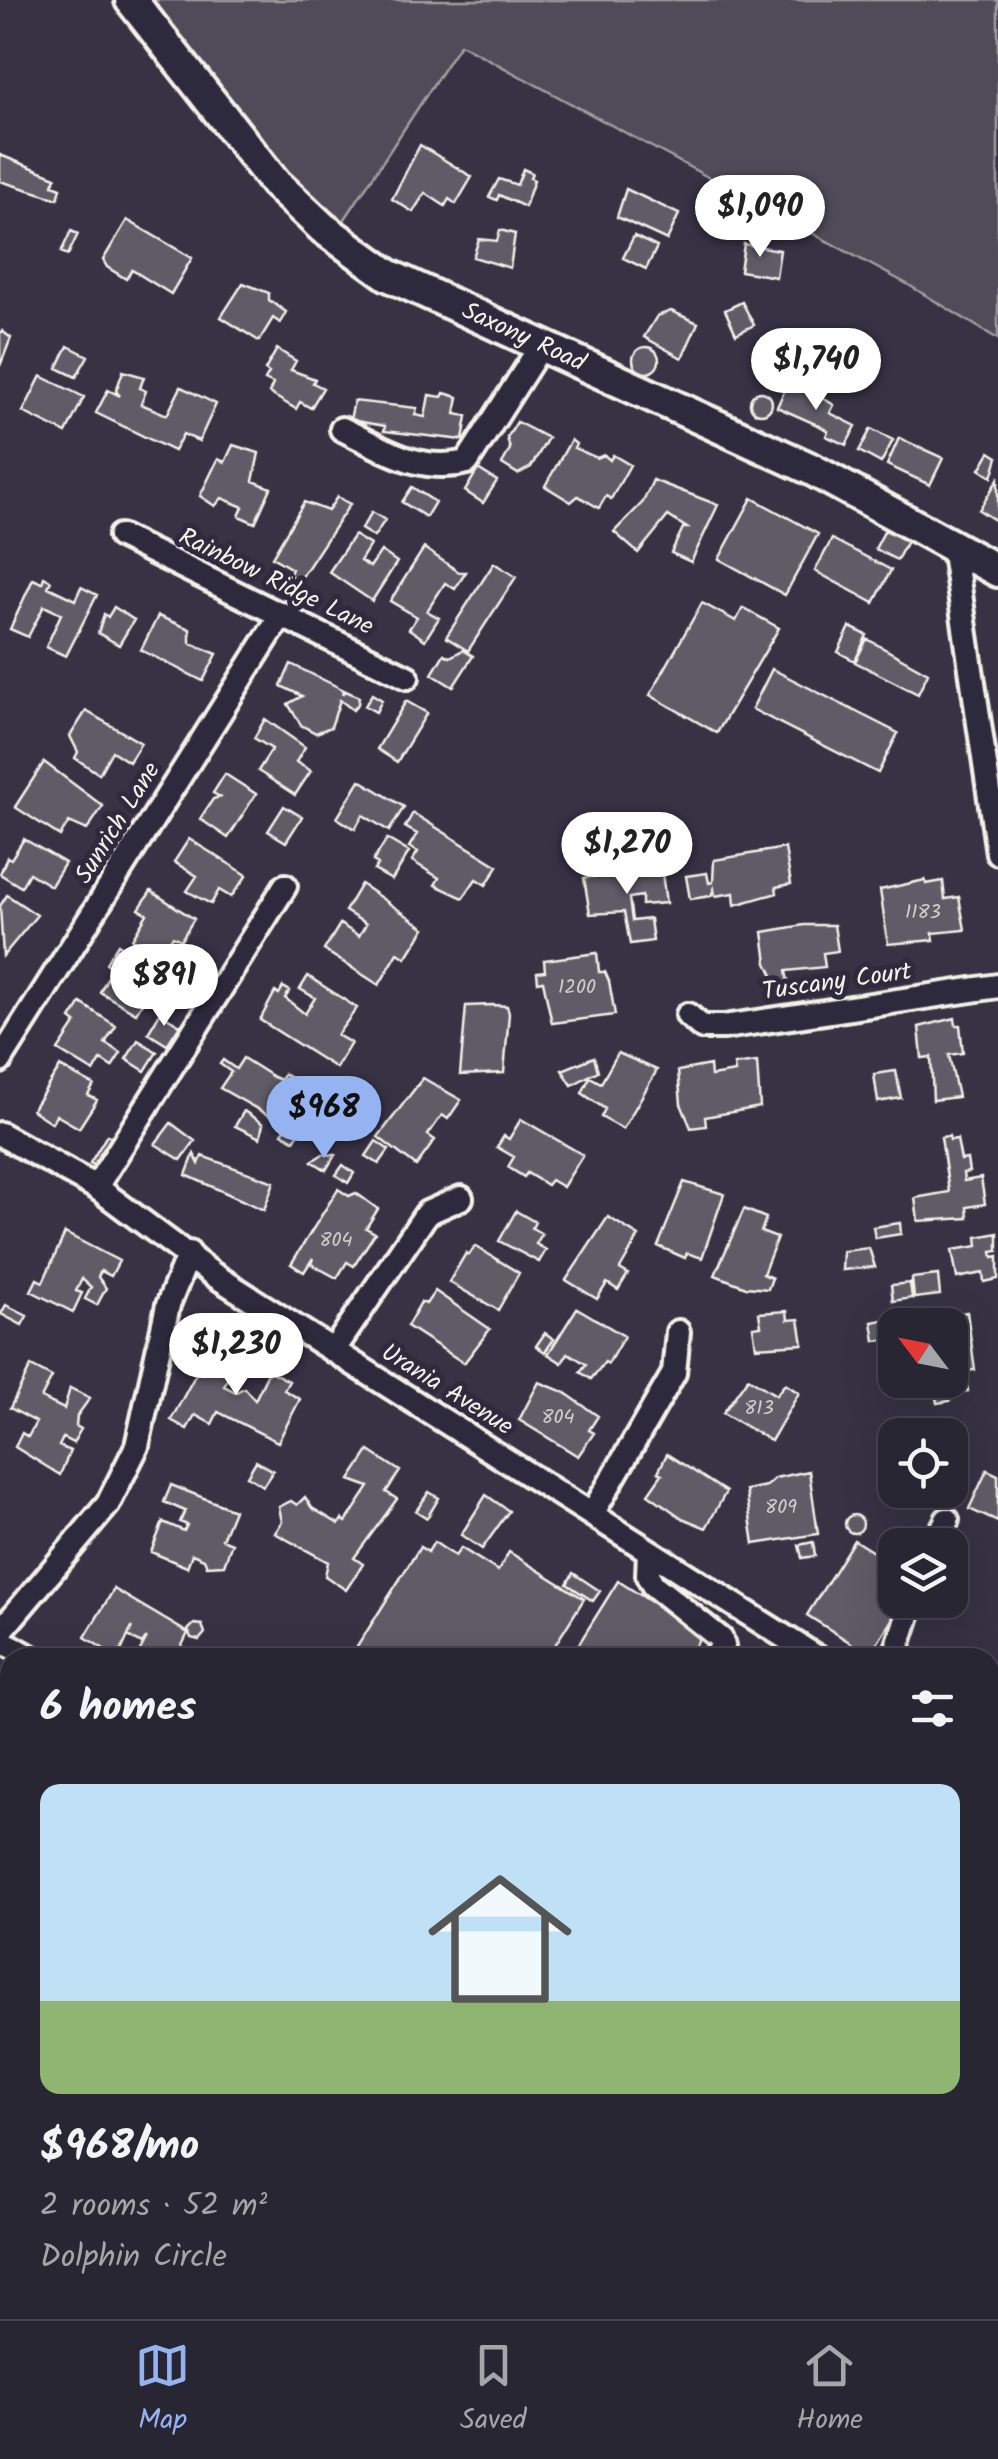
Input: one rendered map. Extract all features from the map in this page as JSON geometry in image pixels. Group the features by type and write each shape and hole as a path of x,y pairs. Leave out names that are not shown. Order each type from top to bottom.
{"main road":[{"name":"Saxony Road","path":"131,0 275,183 323,228 388,276 810,469 998,571"}],"street":[{"path":"342,429 402,459 440,469 466,462 540,346"},
{"name":"Rainbow Ridge Lane","path":"120,536 407,678"},
{"path":"953,546 998,853"},
{"name":"Sunrich Lane","path":"0,1061 282,614"},
{"path":"96,1186 285,886"},
{"name":"Tuscany Court","path":"688,1015 702,1027 724,1026 998,986"},
{"name":"Urania Avenue","path":"0,1134 96,1186 190,1253 214,1275 802,1648"},
{"path":"334,1350 427,1212 461,1198"},
{"path":"0,1632 108,1504 136,1446 168,1305 190,1253"},
{"path":"592,1514 674,1373 678,1332"},
{"path":"942,1528 946,1520"},
{"path":"649,1551 648,1576 653,1585 720,1640 722,1648"},
{"path":"897,1648 907,1618"}],"shaded area":[{"path":"140,0 998,0 998,339 907,284 460,44 341,225 319,212 226,108"}],"building":[{"path":"420,145 472,177 456,204 449,199 445,206 425,193 413,212 392,199"},
{"path":"0,155 56,177 53,185 61,188 58,199 0,181"},
{"path":"523,169 532,173 530,178 534,180 525,207 499,195 497,200 489,197 499,179 517,185"},
{"path":"626,189 679,214 667,240 617,217"},
{"path":"127,220 192,258 171,294 132,270 126,279 107,267 103,260"},
{"path":"500,230 515,234 510,268 473,257 479,239 497,241"},
{"path":"71,231 78,234 68,255 61,252"},
{"path":"634,236 657,247 646,269 623,258"},
{"path":"744,244 780,250 776,277 740,271"},
{"path":"243,283 269,293 269,300 286,312 280,323 273,318 259,341 221,317"},
{"path":"742,302 754,325 736,334 725,310"},
{"path":"671,311 698,323 682,358 644,337 657,316"},
{"path":"0,333 11,338 0,366"},
{"path":"68,346 88,356 76,377 57,368"},
{"path":"646,347 655,351 659,360 655,369 646,373 637,369 633,360 637,351"},
{"path":"277,349 296,361 291,370 315,379 313,383 323,388 311,408 300,402 296,409 269,393 273,384 265,380 269,373 265,370"},
{"path":"123,371 144,377 140,388 146,391 141,404 167,415 181,387 216,404 199,441 183,434 174,451 96,413 108,390 120,396 116,391"},
{"path":"41,376 84,397 66,433 23,412"},
{"path":"787,385 814,393 834,405 830,413 856,426 846,445 826,436 828,431 820,426 777,407"},
{"path":"761,392 769,395 769,411 761,414 753,411 750,403 753,395"},
{"path":"444,393 458,397 455,414 467,416 463,440 384,431 385,426 350,420 354,401 417,408 415,415 425,417 429,395 442,397"},
{"path":"517,422 548,438 531,467 518,474 502,464 510,449 507,438"},
{"path":"871,429 893,440 881,463 859,451"},
{"path":"899,438 943,458 930,485 887,465"},
{"path":"571,440 576,444 574,448 597,458 604,455 610,460 613,455 630,465 611,499 606,496 599,508 578,496 571,502 545,486"},
{"path":"233,445 259,453 253,481 271,488 255,523 239,516 243,507 222,498 215,506 200,496 218,459 225,462"},
{"path":"990,452 998,457 992,477 980,469"},
{"path":"478,469 497,481 483,503 465,491"},
{"path":"998,479 998,522 979,510"},
{"path":"653,480 718,505 691,562 671,553 683,528 687,528 668,516 638,553 614,532 643,502"},
{"path":"412,487 435,502 426,517 402,502"},
{"path":"337,497 350,504 299,581 289,575 292,569 272,557 304,502 328,511"},
{"path":"752,498 818,534 785,595 719,559"},
{"path":"372,512 385,520 374,537 361,529"},
{"path":"885,530 907,541 897,560 875,549"},
{"path":"354,535 370,545 360,561 370,567 381,551 397,562 372,601 329,572"},
{"path":"832,539 891,570 874,603 815,571"},
{"path":"424,548 459,572 466,572 455,589 445,583 427,611 439,618 425,640 409,629 417,617 390,601"},
{"path":"494,563 516,577 468,651 446,637"},
{"path":"44,577 51,581 48,587 75,600 81,587 97,595 66,656 46,647 61,614 44,606 28,637 10,629 33,579 42,583"},
{"path":"702,603 736,621 743,608 779,628 717,733 650,695"},
{"path":"114,607 134,620 119,645 98,633 104,614 108,617"},
{"path":"158,616 190,629 190,643 217,654 203,681 141,650"},
{"path":"850,627 867,635 855,661 838,652"},
{"path":"867,639 928,673 918,694 855,662"},
{"path":"463,650 473,656 453,687 432,674 444,654 450,657"},
{"path":"291,664 344,690 342,694 346,691 359,697 358,704 353,710 340,700 331,727 316,733 301,725 288,704 302,696 281,686"},
{"path":"772,669 898,733 878,773 752,709"},
{"path":"372,694 382,700 376,712 365,706"},
{"path":"406,701 427,713 397,762 377,749"},
{"path":"86,711 141,743 129,762 112,751 99,774 75,758 78,752 70,736"},
{"path":"265,719 305,747 296,762 311,771 295,795 258,771 272,749 254,738"},
{"path":"44,762 103,806 87,830 69,822 60,836 15,807"},
{"path":"225,774 256,794 228,838 200,819 213,799 220,797 213,793"},
{"path":"360,780 404,807 389,831 363,815 355,829 337,818"},
{"path":"284,806 302,817 286,842 268,831"},
{"path":"413,813 498,866 486,885 476,879 463,898 435,885 439,878 412,861 418,852 409,847 417,834 405,827"},
{"path":"24,839 65,863 51,886 29,873 21,887 0,874 7,857 11,859"},
{"path":"189,839 247,875 231,897 219,890 211,904 187,891 197,876 174,862"},
{"path":"387,839 409,852 392,880 374,870 378,864 373,861"},
{"path":"785,848 791,884 776,887 777,893 735,905 734,893 715,896 714,889 711,896 690,899 686,876 707,873 709,883 713,882 714,860"},
{"path":"661,865 666,903 642,905 642,896 629,898 632,921 650,919 653,941 630,944 624,912 590,914 584,878"},
{"path":"925,880 926,884 943,881 945,899 959,897 965,930 933,933 934,940 888,944 880,890"},
{"path":"361,884 425,928 406,958 398,953 379,985 324,950 340,924 359,936 366,924 345,911"},
{"path":"151,891 194,919 181,940 173,936 160,956 132,939 147,914 139,909"},
{"path":"7,895 37,915 3,956 0,906"},
{"path":"834,925 838,951 823,953 825,967 786,971 788,982 777,984 767,963 763,932"},
{"path":"118,944 161,972 136,1013 100,992 113,967 106,963"},
{"path":"597,953 599,972 605,972 609,981 615,1015 552,1023 543,981 538,982 537,972 545,971 544,960"},
{"path":"308,976 357,1008 337,1035 351,1043 336,1068 260,1020 275,992 279,994 283,987 290,991 285,998 305,1014 315,998 300,989"},
{"path":"81,1003 116,1026 105,1043 121,1053 112,1067 101,1060 94,1072 58,1050 76,1023 71,1019"},
{"path":"466,1006 507,1006 509,1013 504,1073 460,1075"},
{"path":"160,1013 180,1025 167,1045 148,1033"},
{"path":"955,1018 956,1025 960,1025 963,1053 949,1055 958,1097 933,1100 931,1057 922,1058 919,1027"},
{"path":"138,1040 157,1052 145,1071 126,1059"},
{"path":"618,1053 657,1070 623,1129 601,1117 605,1109 582,1093 590,1077 601,1083"},
{"path":"594,1057 598,1071 572,1085 562,1070"},
{"path":"243,1058 273,1077 280,1080 284,1074 312,1092 309,1097 324,1107 311,1133 299,1133 294,1140 282,1133 287,1126 220,1088 231,1072 220,1064 223,1060 236,1069"},
{"path":"757,1062 760,1107 705,1117 706,1126 691,1128 681,1104 678,1071 710,1065 711,1076 735,1072 734,1065"},
{"path":"60,1067 94,1085 88,1095 97,1100 79,1128 56,1115 52,1123 32,1110"},
{"path":"896,1071 901,1098 878,1102 874,1074"},
{"path":"423,1078 461,1100 448,1119 442,1115 428,1135 435,1140 416,1166 378,1137"},
{"path":"244,1111 263,1124 260,1138 235,1126"},
{"path":"521,1119 583,1155 563,1187 551,1180 547,1185 527,1173 524,1177 508,1167 514,1157 497,1147 504,1136 509,1139"},
{"path":"171,1123 195,1141 181,1160 155,1144"},
{"path":"107,1135 114,1139 96,1167 90,1163"},
{"path":"949,1136 950,1140 957,1139 961,1160 967,1159 969,1172 963,1173 964,1181 981,1178 985,1204 967,1207 968,1218 918,1221 915,1198 949,1192 941,1137"},
{"path":"376,1141 389,1150 379,1164 366,1156"},
{"path":"194,1154 199,1164 202,1156 274,1182 264,1210 186,1175"},
{"path":"323,1154 335,1155 326,1170 312,1161"},
{"path":"343,1165 354,1173 348,1183 336,1175"},
{"path":"684,1182 724,1194 702,1258 687,1253 685,1258 658,1246"},
{"path":"338,1189 349,1196 356,1193 378,1209 366,1228 375,1233 354,1266 347,1262 337,1278 311,1264 313,1258 304,1272 291,1264"},
{"path":"744,1209 766,1218 761,1232 777,1238 763,1274 772,1278 768,1289 746,1287 715,1275"},
{"path":"516,1211 535,1222 532,1228 542,1234 536,1244 546,1250 539,1262 499,1241"},
{"path":"608,1217 639,1236 620,1269 628,1274 618,1290 607,1283 597,1299 566,1280"},
{"path":"900,1223 901,1234 875,1238 873,1227"},
{"path":"65,1233 119,1261 111,1276 101,1271 98,1277 106,1288 97,1305 85,1299 91,1287 82,1279 76,1291 82,1293 73,1312 31,1291 37,1279 43,1282"},
{"path":"998,1233 998,1251 992,1252 993,1257 998,1256 998,1279 984,1282 983,1273 957,1278 952,1250 978,1246 977,1237"},
{"path":"475,1246 519,1273 498,1310 449,1282 466,1253 469,1255"},
{"path":"869,1248 875,1267 842,1270 843,1251"},
{"path":"938,1275 940,1295 914,1298 912,1278"},
{"path":"910,1283 912,1298 893,1301 891,1285"},
{"path":"435,1291 490,1329 464,1363 407,1326 421,1302 426,1304"},
{"path":"6,1305 27,1316 22,1325 1,1314"},
{"path":"577,1308 624,1336 608,1364 605,1362 591,1379 580,1372 586,1364 568,1353 562,1363 548,1354"},
{"path":"787,1311 788,1320 799,1319 803,1344 756,1347 753,1327 761,1326 759,1313"},
{"path":"968,1319 975,1370 968,1371"},
{"path":"878,1321 878,1341 875,1341 872,1322"},
{"path":"545,1333 554,1339 545,1352 536,1346"},
{"path":"206,1345 237,1358 224,1386 236,1392 244,1388 255,1400 269,1371 289,1381 284,1390 300,1399 278,1442 218,1412 212,1424 195,1415 187,1429 171,1420 205,1357 201,1355"},
{"path":"31,1366 52,1377 41,1398 64,1409 70,1388 90,1398 77,1416 76,1426 81,1429 73,1443 63,1438 59,1446 70,1451 60,1475 15,1447 22,1433 28,1437 36,1422 10,1408"},
{"path":"748,1378 776,1395 785,1384 799,1393 771,1441 723,1413"},
{"path":"539,1382 564,1392 598,1416 589,1430 594,1433 578,1456 519,1420"},
{"path":"369,1451 400,1471 386,1492 397,1499 354,1558 363,1564 346,1590 325,1576 328,1562 275,1533 282,1522 279,1507 291,1501 297,1505 305,1497 312,1508 339,1524 342,1519 346,1522 369,1487 350,1480"},
{"path":"667,1454 726,1492 706,1528 682,1518 648,1494 662,1474 658,1472"},
{"path":"256,1461 273,1471 263,1486 247,1476"},
{"path":"987,1470 998,1475 998,1522 969,1509"},
{"path":"809,1471 818,1534 754,1544 746,1490 766,1486 775,1478"},
{"path":"171,1485 234,1510 222,1539 232,1543 224,1565 207,1566 204,1559 192,1554 187,1567 151,1552 163,1522 184,1531 187,1525 180,1522 185,1511 164,1502"},
{"path":"429,1492 439,1498 427,1518 416,1511"},
{"path":"486,1495 509,1511 482,1549 461,1535"},
{"path":"854,1515 861,1517 861,1531 854,1533 847,1531 845,1524 847,1517"},
{"path":"854,1540 878,1555 878,1618 893,1618 874,1648 859,1648 807,1615"},
{"path":"434,1542 455,1556 461,1548 498,1571 509,1552 584,1599 553,1648 356,1648 420,1547 428,1552"},
{"path":"813,1542 815,1556 802,1558 799,1545"},
{"path":"573,1573 600,1591 593,1601 567,1584"},
{"path":"618,1581 702,1634 694,1648 576,1648"},
{"path":"114,1589 188,1633 181,1648 141,1648 147,1637 142,1644 128,1636 132,1627 123,1648 102,1648 85,1637"},
{"path":"194,1624 202,1625 205,1633 199,1640 191,1638 188,1630"}]}
